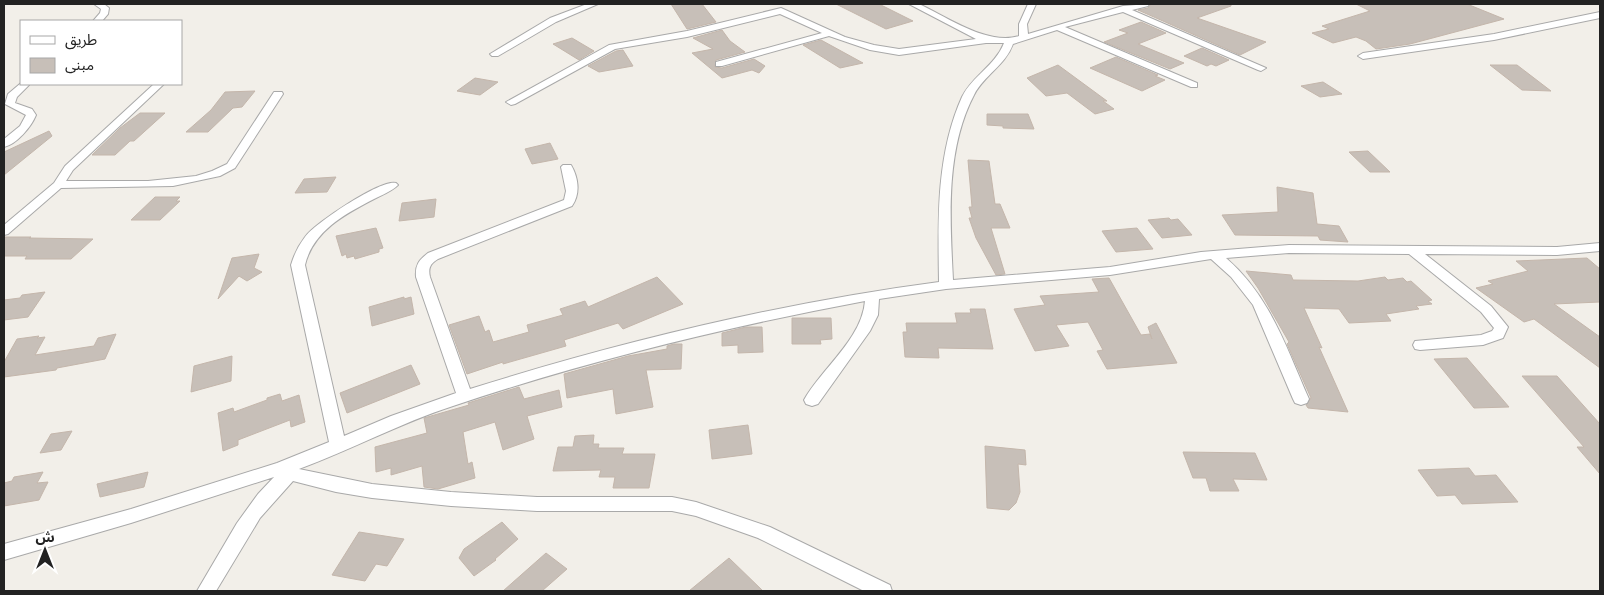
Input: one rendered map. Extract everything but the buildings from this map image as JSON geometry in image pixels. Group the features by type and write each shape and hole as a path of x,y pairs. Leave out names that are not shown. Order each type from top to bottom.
{"street":[{"path":"98,4 105,8 104,14 98,20"},
{"path":"495,54 553,20 594,4"},
{"path":"770,4 828,34 873,48 899,52 986,40 1009,42 1057,27 1145,4"},
{"path":"913,4 986,40"},
{"path":"1024,38 1023,24 1032,4"},
{"path":"1123,9 1261,68"},
{"path":"511,102 612,47 687,34 782,11"},
{"path":"1363,56 1494,37 1600,15"},
{"path":"1057,27 1194,85"},
{"path":"719,64 828,34"},
{"path":"946,285 944,229 950,150 969,95 974,86 995,68 1003,57 1009,42"},
{"path":"4,88 20,85"},
{"path":"4,144 18,133 31,115 28,111 10,104 12,96 25,85"},
{"path":"4,231 58,185 69,168 158,85"},
{"path":"58,185 177,182 202,179 219,174 231,166 278,94"},
{"path":"465,396 423,277 422,270 425,262 433,256 453,247 568,203 572,199 572,194 567,167"},
{"path":"338,445 298,264 299,255 304,245 330,220 392,185"},
{"path":"4,552 284,471 397,420 465,396 641,345 814,306 946,285 1110,271 1214,255 1289,249 1557,251 1600,247"},
{"path":"1413,251 1486,309 1501,327 1498,334 1483,340 1420,345"},
{"path":"1214,255 1236,274 1259,304 1301,399"},
{"path":"812,400 863,331 871,315 872,296"},
{"path":"206,591 239,535 284,471"},
{"path":"284,471 318,481 372,491 493,503 672,504 688,507 764,532 883,591"}]}
